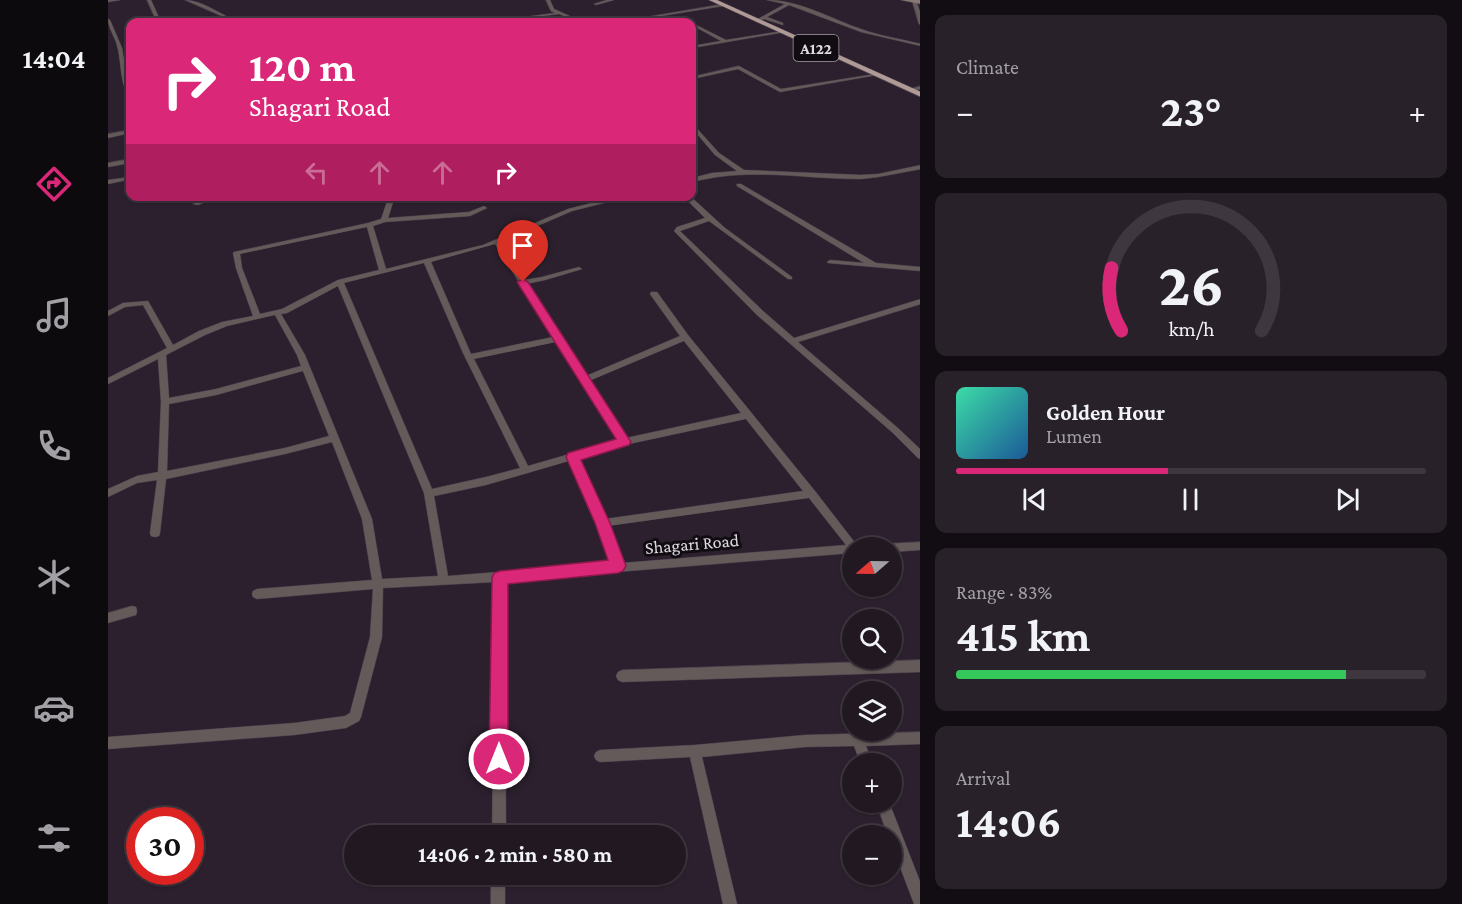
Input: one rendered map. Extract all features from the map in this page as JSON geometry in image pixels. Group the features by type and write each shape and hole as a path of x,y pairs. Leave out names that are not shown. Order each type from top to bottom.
{"highway":[{"name":"A122","path":"712,0 782,28 875,75 920,95"}],"main road":[{"path":"904,0 916,1"}],"street":[{"path":"108,1 118,0"},
{"path":"149,0 157,18"},
{"path":"187,0 199,3 206,10 224,16"},
{"path":"548,0 550,8 572,18"},
{"path":"596,4 612,0"},
{"path":"769,0 797,6 862,31 920,45"},
{"path":"916,1 920,21"},
{"path":"650,18 723,5"},
{"path":"761,19 788,5"},
{"path":"521,18 561,13"},
{"path":"672,15 678,18"},
{"path":"108,20 117,40 126,79"},
{"path":"696,26 727,42"},
{"path":"696,46 727,42 782,28"},
{"path":"108,41 117,40"},
{"path":"696,77 739,67 782,91 875,75"},
{"path":"909,90 920,87"},
{"path":"696,130 717,154 743,172"},
{"path":"108,136 126,133"},
{"path":"108,165 126,162"},
{"path":"696,179 743,172 783,171 867,177 884,176 920,166"},
{"path":"108,182 126,177"},
{"path":"739,185 875,266"},
{"path":"196,204 204,201"},
{"path":"384,219 390,201"},
{"path":"108,381 171,348 225,324 294,307 340,282 497,243 562,213 609,201"},
{"path":"691,201 708,219 763,256 790,278"},
{"path":"257,317 239,268 236,253 370,225 384,219 470,214 484,208"},
{"path":"708,219 676,231 792,341 896,430 920,455"},
{"path":"370,225 383,271"},
{"path":"497,243 624,442"},
{"path":"427,261 470,357 525,469"},
{"path":"830,262 920,270"},
{"path":"523,282 579,269"},
{"path":"340,282 429,493 444,581"},
{"path":"654,294 685,337 845,537"},
{"path":"792,341 920,301"},
{"path":"108,314 123,305 145,303 171,348"},
{"path":"108,743 294,729 346,722 355,717 376,637 378,584 367,519 306,367 277,313"},
{"path":"584,380 685,337"},
{"path":"470,357 558,339"},
{"path":"155,533 162,476 165,402 162,353"},
{"path":"165,402 216,392 306,367"},
{"path":"429,493 486,481 624,442 749,415"},
{"path":"108,493 132,480 146,476 162,476 285,451 335,438"},
{"path":"572,457 602,523 618,566"},
{"path":"602,523 812,494"},
{"path":"902,547 920,546"},
{"name":"Shagari Road","path":"257,594 378,584 500,578 618,566 842,549"},
{"path":"498,825 500,578"},
{"path":"108,618 132,611"},
{"path":"622,676 920,666"},
{"path":"902,739 920,738"},
{"path":"600,756 695,751 805,741 842,741"},
{"path":"858,741 863,753"},
{"path":"695,751 730,904"},
{"path":"886,813 920,900"},
{"path":"498,885 498,904"}],"route":[{"path":"499,759 500,578 618,566 602,523 572,457 624,442 523,282"}]}
